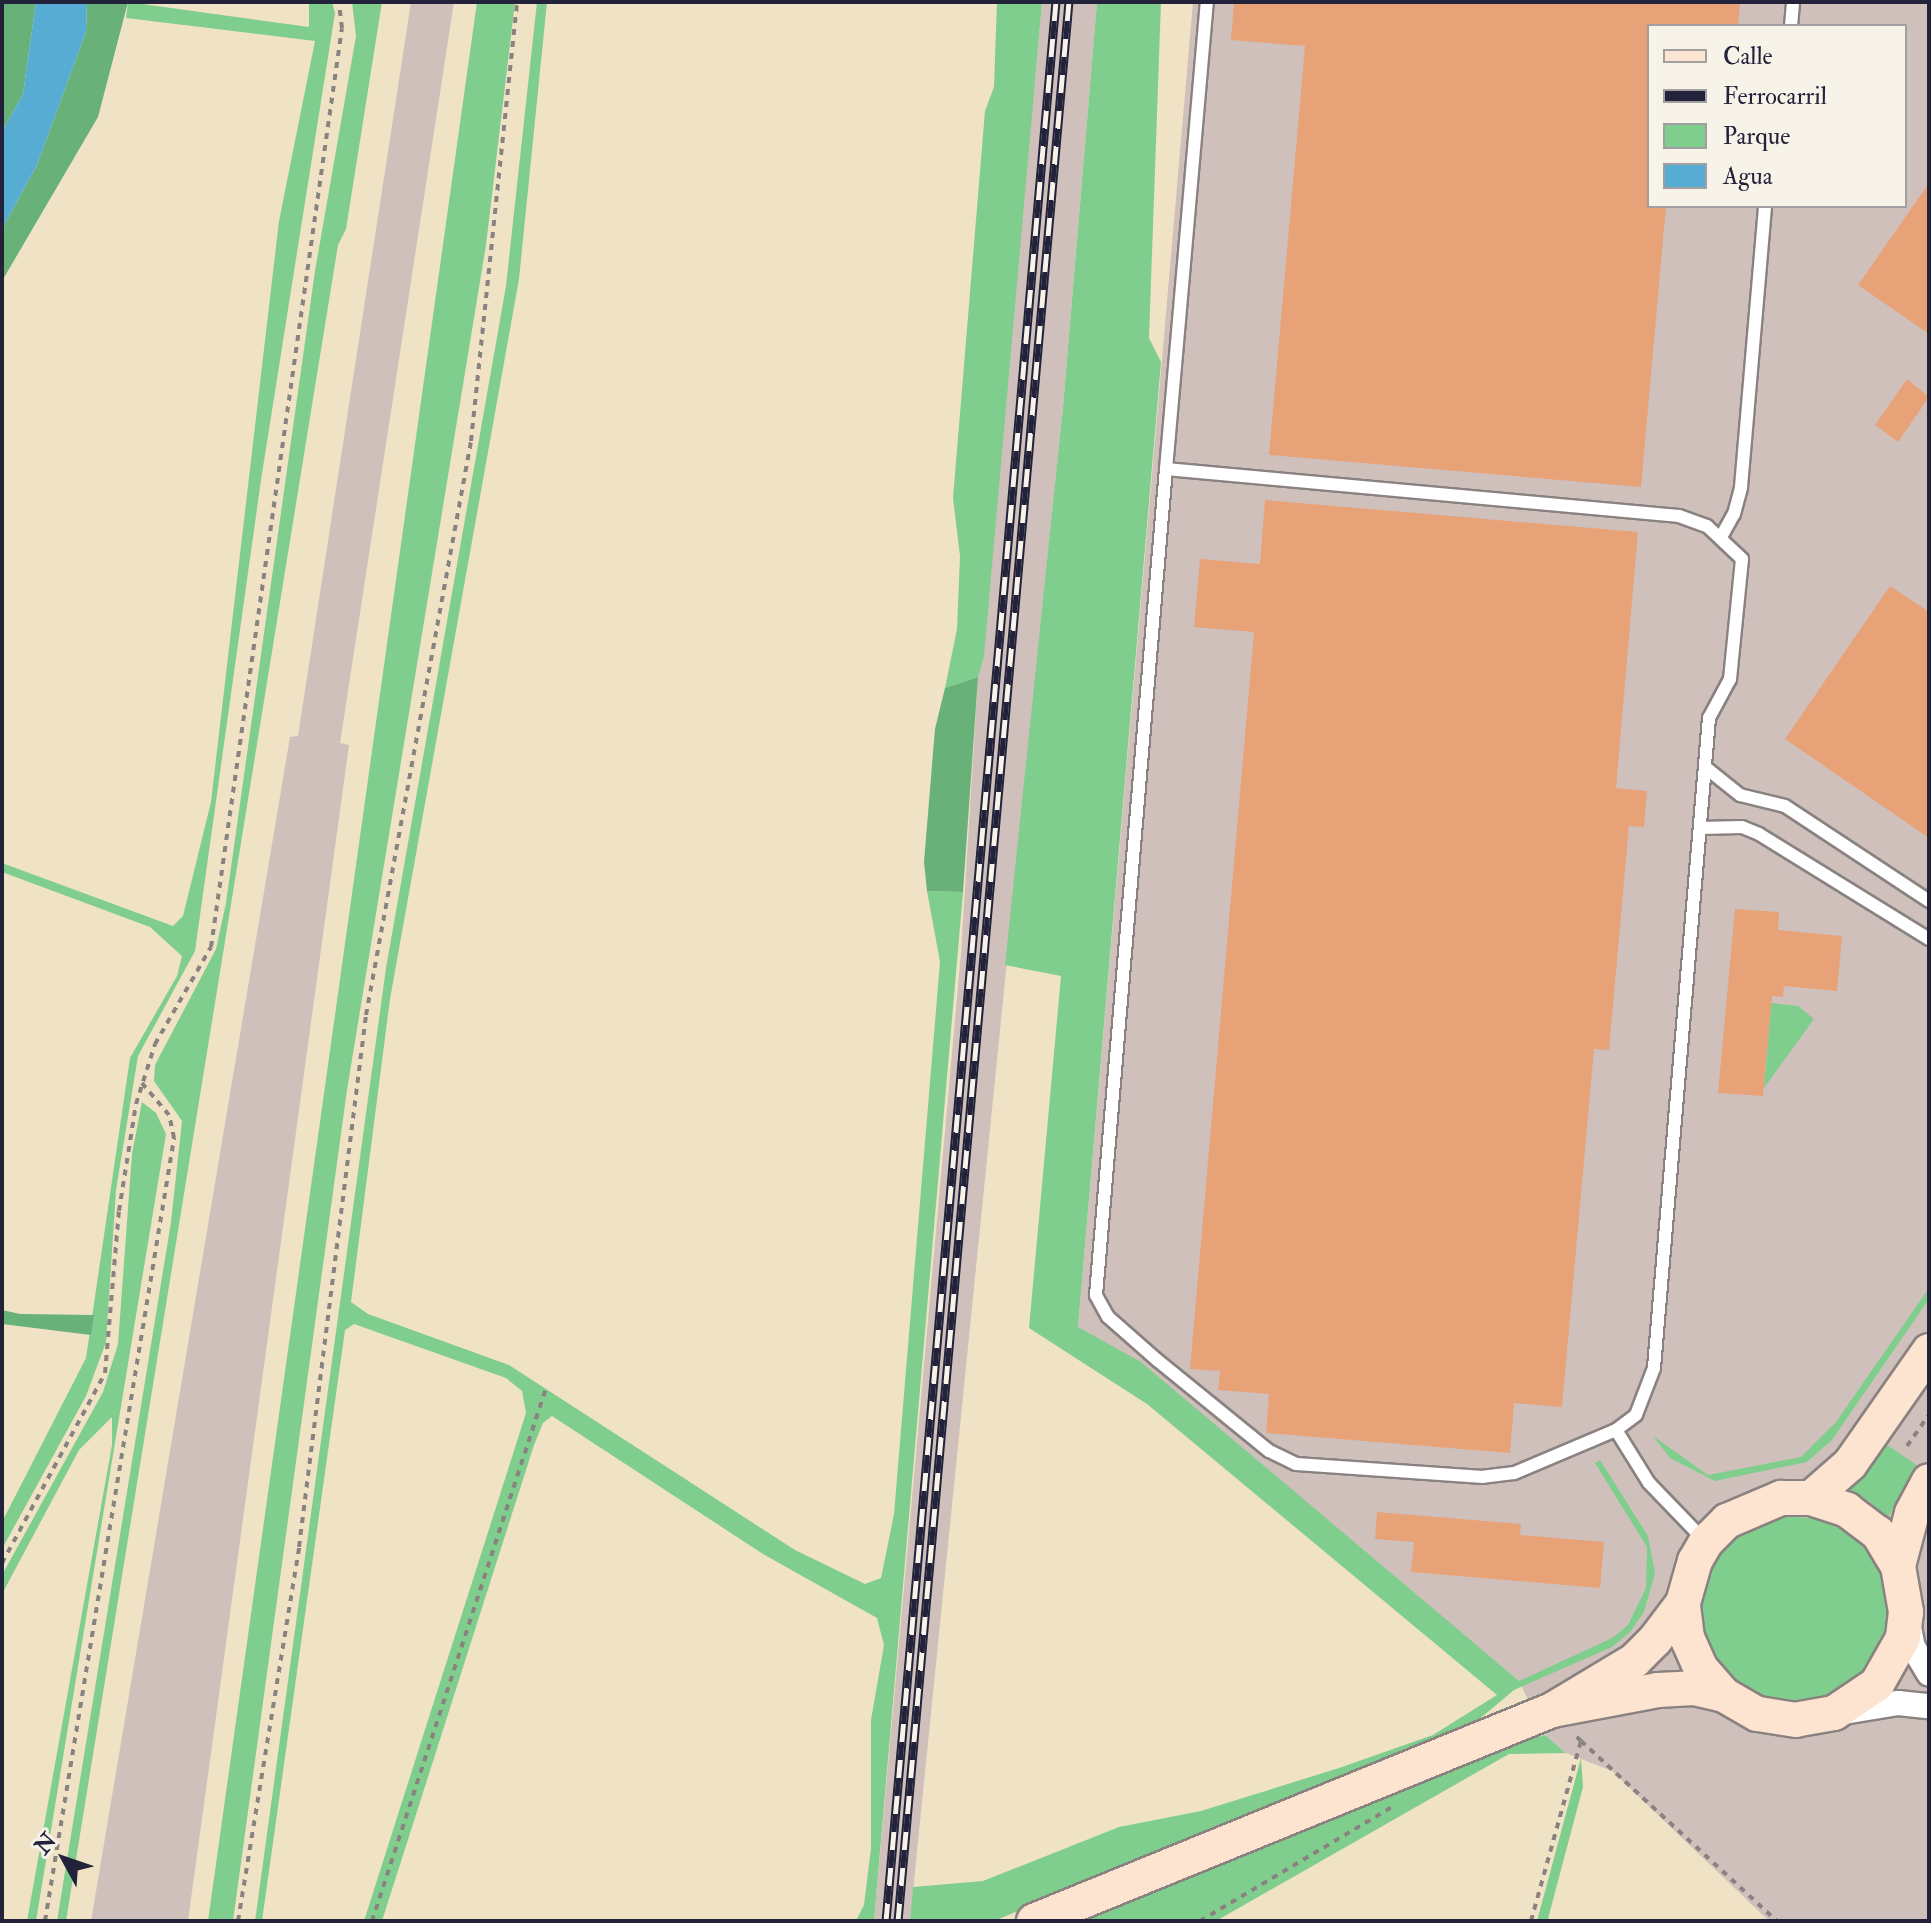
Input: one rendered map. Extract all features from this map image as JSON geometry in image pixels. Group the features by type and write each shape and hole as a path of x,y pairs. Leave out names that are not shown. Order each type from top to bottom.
{"street":[{"path":"1811,1498 1850,1464 1929,1351"},
{"path":"1898,1566 1912,1513 1929,1481"},
{"path":"1724,1695 1701,1669 1687,1638 1683,1603 1695,1561 1706,1542 1752,1506 1781,1498 1811,1498 1847,1510 1878,1533 1898,1566 1913,1647 1929,1674"},
{"path":"1034,1921 1552,1710 1634,1661 1683,1603"},
{"path":"1834,1713 1877,1684 1893,1663 1906,1612"},
{"path":"1552,1710 1658,1690 1694,1688 1724,1695 1757,1714 1796,1720 1898,1703 1929,1706"}],"lane":[{"path":"1166,469 1679,516 1721,537 1742,559 1730,679 1709,718 1654,1368 1636,1415 1616,1430 1514,1473 1483,1477 1296,1464 1269,1451 1157,1360 1108,1317 1096,1295 1166,469 1207,2"},
{"path":"1791,24 1793,2"},
{"path":"1721,537 1741,487 1765,208"},
{"path":"1705,767 1740,795 1785,806 1929,901"},
{"path":"1700,828 1742,827 1759,834 1929,939"},
{"path":"1616,1430 1649,1483 1706,1542"}],"path":[{"path":"2,1563 105,1373 119,1211 142,1083 155,1044 211,947 342,28 339,2"},
{"path":"238,1921 299,1547 366,1015 471,441 517,2"},
{"path":"45,1921 174,1138 169,1115 142,1083"},
{"path":"372,1921 545,1391"},
{"path":"1907,1446 1929,1414"},
{"path":"1552,1710 1581,1741 1777,1921"},
{"path":"1531,1921 1581,1741"},
{"path":"1200,1921 1400,1802"}],"shaded area":[{"path":"411,2 454,2 340,743 349,745 188,1921 91,1921 290,737 298,736"},
{"path":"1042,2 1097,2 1063,407 910,1921 874,1921 961,953 978,677"},
{"path":"1193,2 1929,2 1929,1921 1769,1921 1612,1771 1566,1753 1545,1735 1519,1681 1078,1327"}],"green space":[{"path":"2,2 36,2 23,94 2,132"},
{"path":"87,2 128,2 98,117 2,281 2,229 37,165 86,32"},
{"path":"128,2 309,27 309,2 332,2 335,13 261,480 195,951 138,1056 116,1190 106,1342 86,1396 2,1549 2,1522 86,1358 130,1058 177,976 182,956 150,927 2,872 2,863 173,926 183,916 211,802 279,221 315,41 126,18"},
{"path":"352,2 382,2 346,229 338,245 66,1921 57,1921 171,1222 182,1121 154,1081 155,1065 216,949 226,903 315,271 356,36"},
{"path":"477,2 515,2 486,245 347,1090 233,1921 208,1921"},
{"path":"537,2 547,2 519,279 390,999 351,1302 368,1314 509,1365 795,1550 865,1584 881,1578 894,1514 940,962 927,891 963,892 874,1921 856,1921 864,1905 871,1848 871,1720 884,1645 877,1618 763,1554 552,1416 543,1423 534,1445 382,1921 364,1921 526,1413 522,1391 506,1378 354,1324 345,1330 262,1921 255,1921 386,968 506,286"},
{"path":"997,2 1042,2 984,656 978,677 945,688 957,629 960,556 953,498 985,111 994,87"},
{"path":"1097,2 1161,2 1149,338 1161,362 1078,1327 1141,1362 1519,1681 1612,1638 1628,1625 1646,1588 1647,1547 1595,1463 1600,1460 1648,1536 1655,1573 1644,1612 1630,1632 1612,1647 1514,1690 1477,1721 994,1921 910,1921 913,1887 983,1881 1119,1827 1201,1811 1339,1768 1433,1735 1497,1695 1147,1404 1029,1328 1061,976 1005,965 1063,407"},
{"path":"978,677 963,892 927,891 924,862 935,729 945,688"},
{"path":"1771,1003 1798,1006 1814,1019 1764,1088"},
{"path":"142,1102 156,1113 166,1134 36,1921 27,1921 112,1445 112,1417 79,1450 2,1594 2,1575 103,1392 118,1344 132,1154"},
{"path":"1929,1288 1929,1299 1832,1440 1807,1462 1715,1481 1670,1458 1653,1436 1708,1475 1801,1457 1836,1422"},
{"path":"2,1310 20,1314 94,1315 91,1335 2,1324"},
{"path":"1883,1442 1918,1466 1887,1519 1869,1501 1844,1491"},
{"path":"1794,1517 1830,1524 1861,1544 1881,1575 1888,1611 1881,1647 1861,1678 1830,1698 1794,1705 1758,1698 1727,1678 1707,1647 1700,1611 1707,1575 1727,1544 1758,1524"},
{"path":"1545,1735 1566,1753 1509,1754 1216,1921 1063,1921 1464,1756"},
{"path":"1581,1758 1583,1787 1548,1921 1537,1921"}],"water":[{"path":"36,2 87,2 86,32 37,165 2,229 2,132 23,94"}],"building":[{"path":"1234,2 1740,2 1738,24 1647,24 1647,208 1666,208 1641,487 1269,455 1305,46 1231,40"},
{"path":"1929,183 1929,334 1858,285"},
{"path":"1907,379 1929,397 1898,442 1875,425"},
{"path":"1265,500 1638,532 1616,788 1647,791 1644,827 1629,826 1609,1050 1594,1049 1562,1407 1514,1403 1510,1453 1266,1433 1269,1394 1218,1390 1220,1371 1190,1369 1254,632 1194,627 1200,559 1260,564"},
{"path":"1890,586 1929,612 1929,838 1785,739"},
{"path":"1735,909 1779,912 1778,930 1842,936 1837,991 1784,986 1783,997 1772,996 1763,1096 1718,1093"},
{"path":"1377,1512 1521,1524 1520,1535 1604,1542 1600,1588 1411,1572 1414,1542 1375,1539"}],"railway":[{"path":"886,1921 1056,2"},
{"path":"898,1921 1069,2"}]}
